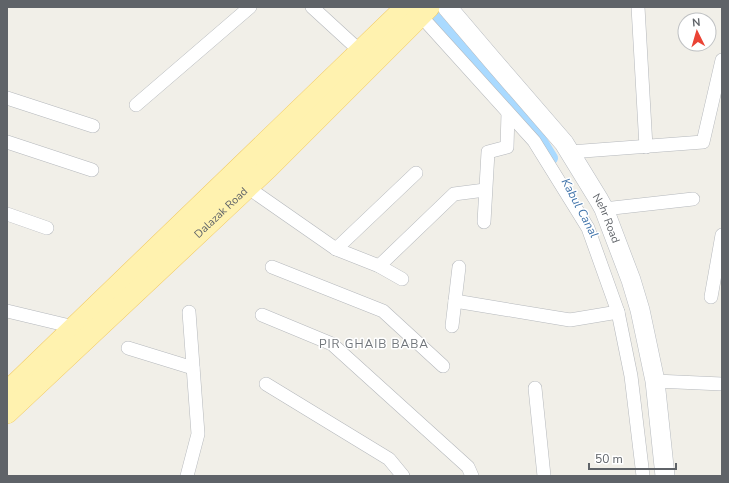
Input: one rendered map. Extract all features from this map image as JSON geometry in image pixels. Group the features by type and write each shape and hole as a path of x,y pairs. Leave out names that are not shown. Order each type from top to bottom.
{"main road":[{"name":"Nehr Road","path":"448,7 564,144 604,209 640,310 655,382 665,476"},
{"name":"Dalazak Road","path":"7,413 76,333 360,50 419,10"},
{"name":"Dalazak Road","path":"7,392 248,187 419,10"}],"street":[{"path":"136,106 250,7"},
{"path":"312,7 360,50"},
{"path":"638,7 646,147"},
{"path":"419,10 534,142 588,228 618,312 631,376 643,476"},
{"path":"570,152 703,142 722,60"},
{"path":"7,98 93,126"},
{"path":"484,222 488,152 507,148 508,113"},
{"path":"7,142 92,170"},
{"path":"336,249 416,173"},
{"path":"248,187 336,249 379,266 402,279"},
{"path":"379,266 454,194 485,190"},
{"path":"604,209 693,199"},
{"path":"7,214 47,228"},
{"path":"712,297 722,235"},
{"path":"272,267 383,311 443,366"},
{"path":"452,326 459,267"},
{"path":"455,301 570,320 618,312"},
{"path":"7,311 76,333"},
{"path":"187,476 198,434 189,312"},
{"path":"262,315 332,344 468,467 472,476"},
{"path":"128,348 193,368"},
{"path":"655,382 722,384"},
{"path":"266,384 389,460 403,476"},
{"path":"535,388 544,476"}],"waterway":[{"name":"Kabul Canal","path":"426,7 536,132 552,158"}],"district":[{"name":"PIR GHAIB BABA","path":"374,344"}]}
